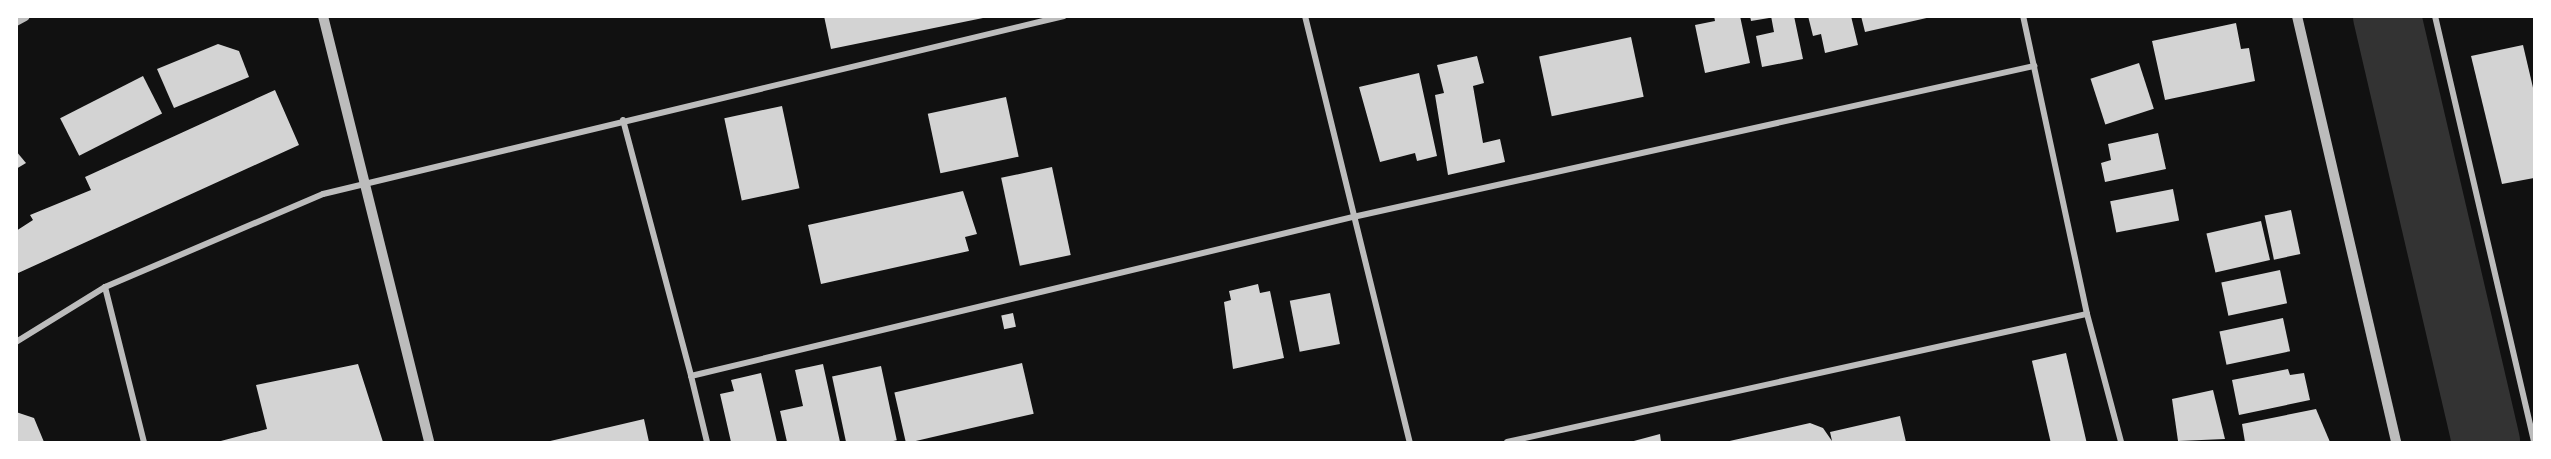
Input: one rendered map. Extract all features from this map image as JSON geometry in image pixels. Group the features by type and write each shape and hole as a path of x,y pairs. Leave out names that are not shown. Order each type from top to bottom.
{"street":[{"path":"16,21 25,16"},
{"path":"323,16 367,184 429,442"},
{"path":"16,342 105,287 323,194 623,120 1064,16"},
{"path":"1305,16 1410,442"},
{"path":"2023,16 2087,314 2121,442"},
{"path":"2296,16 2396,442"},
{"path":"2435,16 2535,442"},
{"path":"691,376 1353,217 2034,66"},
{"path":"623,120 707,442"},
{"path":"105,287 144,442"},
{"path":"1507,442 2087,314"}],"building":[{"path":"824,16 983,16 983,18 831,49"},
{"path":"1714,16 1740,16 1750,63 1705,73 1695,25 1715,21"},
{"path":"1750,16 1769,16 1769,18 1751,21"},
{"path":"1771,16 1794,16 1803,59 1762,67 1756,36 1774,32"},
{"path":"1808,16 1851,16 1858,45 1825,53 1821,34 1813,36"},
{"path":"1861,16 1931,16 1931,17 1865,32"},
{"path":"2236,23 2241,49 2249,48 2255,81 2165,100 2152,41"},
{"path":"1631,37 1644,97 1552,116 1539,57"},
{"path":"218,44 239,51 249,77 174,108 157,69"},
{"path":"2523,45 2534,92 2534,178 2502,184 2471,56"},
{"path":"1477,56 1484,83 1473,86 1483,143 1500,139 1505,162 1448,175 1435,95 1444,93 1437,65"},
{"path":"2139,63 2154,109 2105,124 2090,79"},
{"path":"1419,73 1437,156 1417,161 1415,153 1380,162 1359,87"},
{"path":"143,76 162,113 79,156 60,118"},
{"path":"275,90 299,145 16,274 16,231 33,220 30,215 91,190 85,177"},
{"path":"1006,97 1019,157 940,173 928,114"},
{"path":"782,106 799,188 742,200 724,118"},
{"path":"2158,133 2166,169 2105,182 2101,163 2111,160 2108,144"},
{"path":"16,151 26,163 16,169"},
{"path":"1052,167 1071,255 1020,266 1001,178"},
{"path":"2173,189 2179,220 2116,233 2110,201"},
{"path":"963,191 977,234 965,237 969,251 821,284 808,225"},
{"path":"2291,210 2300,254 2274,260 2265,216"},
{"path":"2261,221 2270,260 2215,273 2206,234"},
{"path":"2280,270 2287,303 2228,316 2221,282"},
{"path":"1258,284 1260,293 1270,291 1284,358 1233,369 1224,302 1231,300 1229,291"},
{"path":"1330,293 1340,344 1300,352 1290,301"},
{"path":"1013,313 1016,327 1004,329 1001,315"},
{"path":"2283,318 2290,351 2226,365 2219,332"},
{"path":"2066,353 2086,442 2051,442 2032,361"},
{"path":"1022,363 1034,414 906,442 894,392"},
{"path":"358,364 383,442 217,442 267,429 256,385"},
{"path":"823,364 840,442 787,442 780,411 803,406 795,370"},
{"path":"881,366 897,440 846,442 832,376"},
{"path":"2288,369 2290,375 2304,373 2310,400 2239,415 2232,380"},
{"path":"761,373 777,442 731,442 720,394 734,391 731,380"},
{"path":"2213,390 2225,439 2178,441 2172,399"},
{"path":"2316,409 2330,442 2245,442 2242,424"},
{"path":"16,412 34,418 44,442 16,442"},
{"path":"1900,416 1906,442 1725,442 1810,423 1823,428 1832,441 1830,432"},
{"path":"644,419 649,442 546,442"},
{"path":"1660,434 1661,442 1630,442"}],"waterway":[{"path":"2387,16 2486,442"}]}
